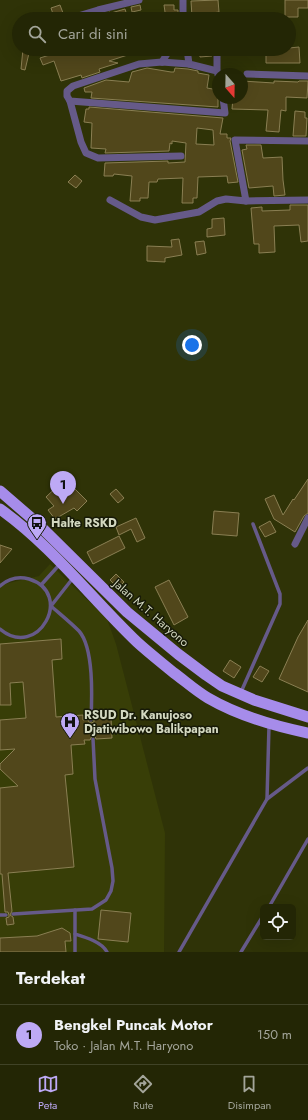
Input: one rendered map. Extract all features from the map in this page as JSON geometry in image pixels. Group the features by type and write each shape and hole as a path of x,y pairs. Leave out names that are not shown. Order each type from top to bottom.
{"highway":[{"name":"Jalan M.T. Haryono","path":"0,491 36,522 127,612 172,650 206,675 240,694 272,707 308,717"},
{"path":"0,509 37,540 61,563 137,642 180,678 207,697 234,711 269,723 308,733"}],"street":[{"path":"91,12 139,0"},
{"path":"183,0 183,12"},
{"path":"162,62 166,56"},
{"path":"188,56 189,64"},
{"path":"217,56 217,68"},
{"path":"181,156 98,158 86,154 81,142 70,101 66,93 68,89 73,86 139,64 162,62 189,64 212,71"},
{"path":"248,74 308,76"},
{"path":"70,101 225,113 224,104"},
{"path":"246,201 235,140 308,141"},
{"path":"110,200 141,217 155,220 199,212 217,201 226,199 246,201 308,200"},
{"path":"295,544 308,518"}],"lane":[{"path":"240,694 280,604 280,594 253,524"},
{"path":"41,585 61,563"},
{"path":"51,606 82,566"},
{"path":"0,586 8,580 16,578 34,580 41,585 49,598 51,606 50,615 46,623 40,630 32,635 23,637 13,636 0,629"},
{"path":"51,606 80,632 86,646 90,661 91,720"},
{"path":"267,799 269,723"},
{"path":"13,914 92,909 106,900 111,891 113,881 112,868 95,779 93,739"},
{"path":"179,952 267,799 308,768"},
{"path":"271,904 308,839"},
{"path":"75,910 75,952"},
{"path":"0,915 6,915"},
{"path":"241,952 260,921"},
{"path":"75,934 88,938 106,949 108,952"}],"shaded area":[{"name":"RSUD Dr. Kanujoso Djatiwibowo Balikpapan","path":"50,564 107,619 116,644 165,833 164,952 0,952 0,585 39,576"}],"building":[{"path":"218,0 219,12 192,12 191,1"},
{"path":"285,0 308,0 308,8 298,8 298,17 296,17 296,12 285,12"},
{"path":"60,5 63,12 52,12 51,8"},
{"path":"140,5 141,10 132,12 131,7"},
{"path":"164,5 174,5 174,10 178,10 178,12 165,12"},
{"path":"125,9 126,12 114,12"},
{"path":"296,47 299,47 300,63 266,63 266,56 296,56"},
{"path":"22,56 28,56 25,70 21,69"},
{"path":"46,56 124,56 109,61 118,63 99,69 100,72 82,78 81,75 61,81 54,61 43,65 40,58"},
{"path":"147,68 174,72 175,68 198,71 198,73 209,75 207,88 212,89 212,104 218,104 218,107 91,98 92,92 85,92 84,88 106,80 129,82 132,72"},
{"path":"248,81 274,83 274,81 308,81 307,98 286,97 286,111 281,110 279,132 266,131 268,110 232,109 232,104 248,104"},
{"path":"89,107 223,118 220,134 227,134 227,138 231,138 230,141 238,182 228,183 227,176 198,177 197,198 193,198 193,203 182,203 183,178 158,179 157,182 149,182 148,198 140,198 140,201 130,201 132,176 114,174 113,176 104,176 105,163 168,161 168,163 185,162 186,143 172,141 172,144 170,143 169,151 105,153 106,149 91,148 92,123 84,122 86,109 89,109","holes":["197,128 213,130 214,145 196,144"]},
{"path":"295,111 305,112 305,118 307,118 306,136 293,136"},
{"path":"246,145 261,145 263,158 282,157 285,195 274,196 273,186 249,188 242,150 247,149"},
{"path":"75,175 82,181 76,188 68,182"},
{"path":"290,205 308,205 308,241 301,242 299,225 274,226 275,252 259,253 259,244 254,244 251,208 262,207 262,211 290,210"},
{"path":"224,218 225,235 207,237 207,229 212,228 212,219"},
{"path":"179,239 182,255 165,258 165,262 147,261 147,246 172,247 171,240"},
{"path":"204,241 206,253 197,255 195,242"},
{"path":"65,479 87,501 77,511 74,508 55,519 48,510 54,506 46,497"},
{"path":"308,479 308,513 304,516 295,532 274,519 265,499 274,495 283,515"},
{"path":"116,489 124,498 118,503 110,494"},
{"path":"214,511 239,513 237,536 212,534"},
{"path":"136,518 145,538 137,542 131,529 119,535 116,527"},
{"path":"270,521 276,532 265,537 259,527"},
{"path":"119,536 125,548 93,564 87,552"},
{"path":"0,545 12,549 0,563"},
{"path":"116,574 124,582 118,588 110,580"},
{"path":"169,580 188,617 174,625 155,587"},
{"path":"308,620 308,692 279,679 298,637"},
{"path":"61,639 62,659 52,660 56,717 83,715 83,720 88,720 91,723 94,722 94,719 111,718 112,738 96,739 95,736 92,736 90,740 84,740 85,744 71,745 73,774 65,775 74,867 8,873 12,911 10,915 13,917 14,924 7,925 6,918 9,917 9,915 8,912 5,912 2,874 0,874 0,788 18,786 0,769 0,764 15,749 0,750 0,720 26,718 23,682 10,683 11,705 0,705 0,644"},
{"path":"230,660 241,667 234,678 223,671"},
{"path":"260,666 269,671 262,682 253,677"},
{"path":"101,910 131,913 128,942 98,939"},
{"path":"62,928 70,933 71,941 65,941 66,952 0,952 0,938 37,936"}],"place":[{"name":"Bengkel Puncak Motor","path":"63,504"},
{"name":"Halte RSKD","path":"37,540"},
{"name":"RSUD Dr. Kanujoso Djatiwibowo Balikpapan","path":"70,739"}]}
